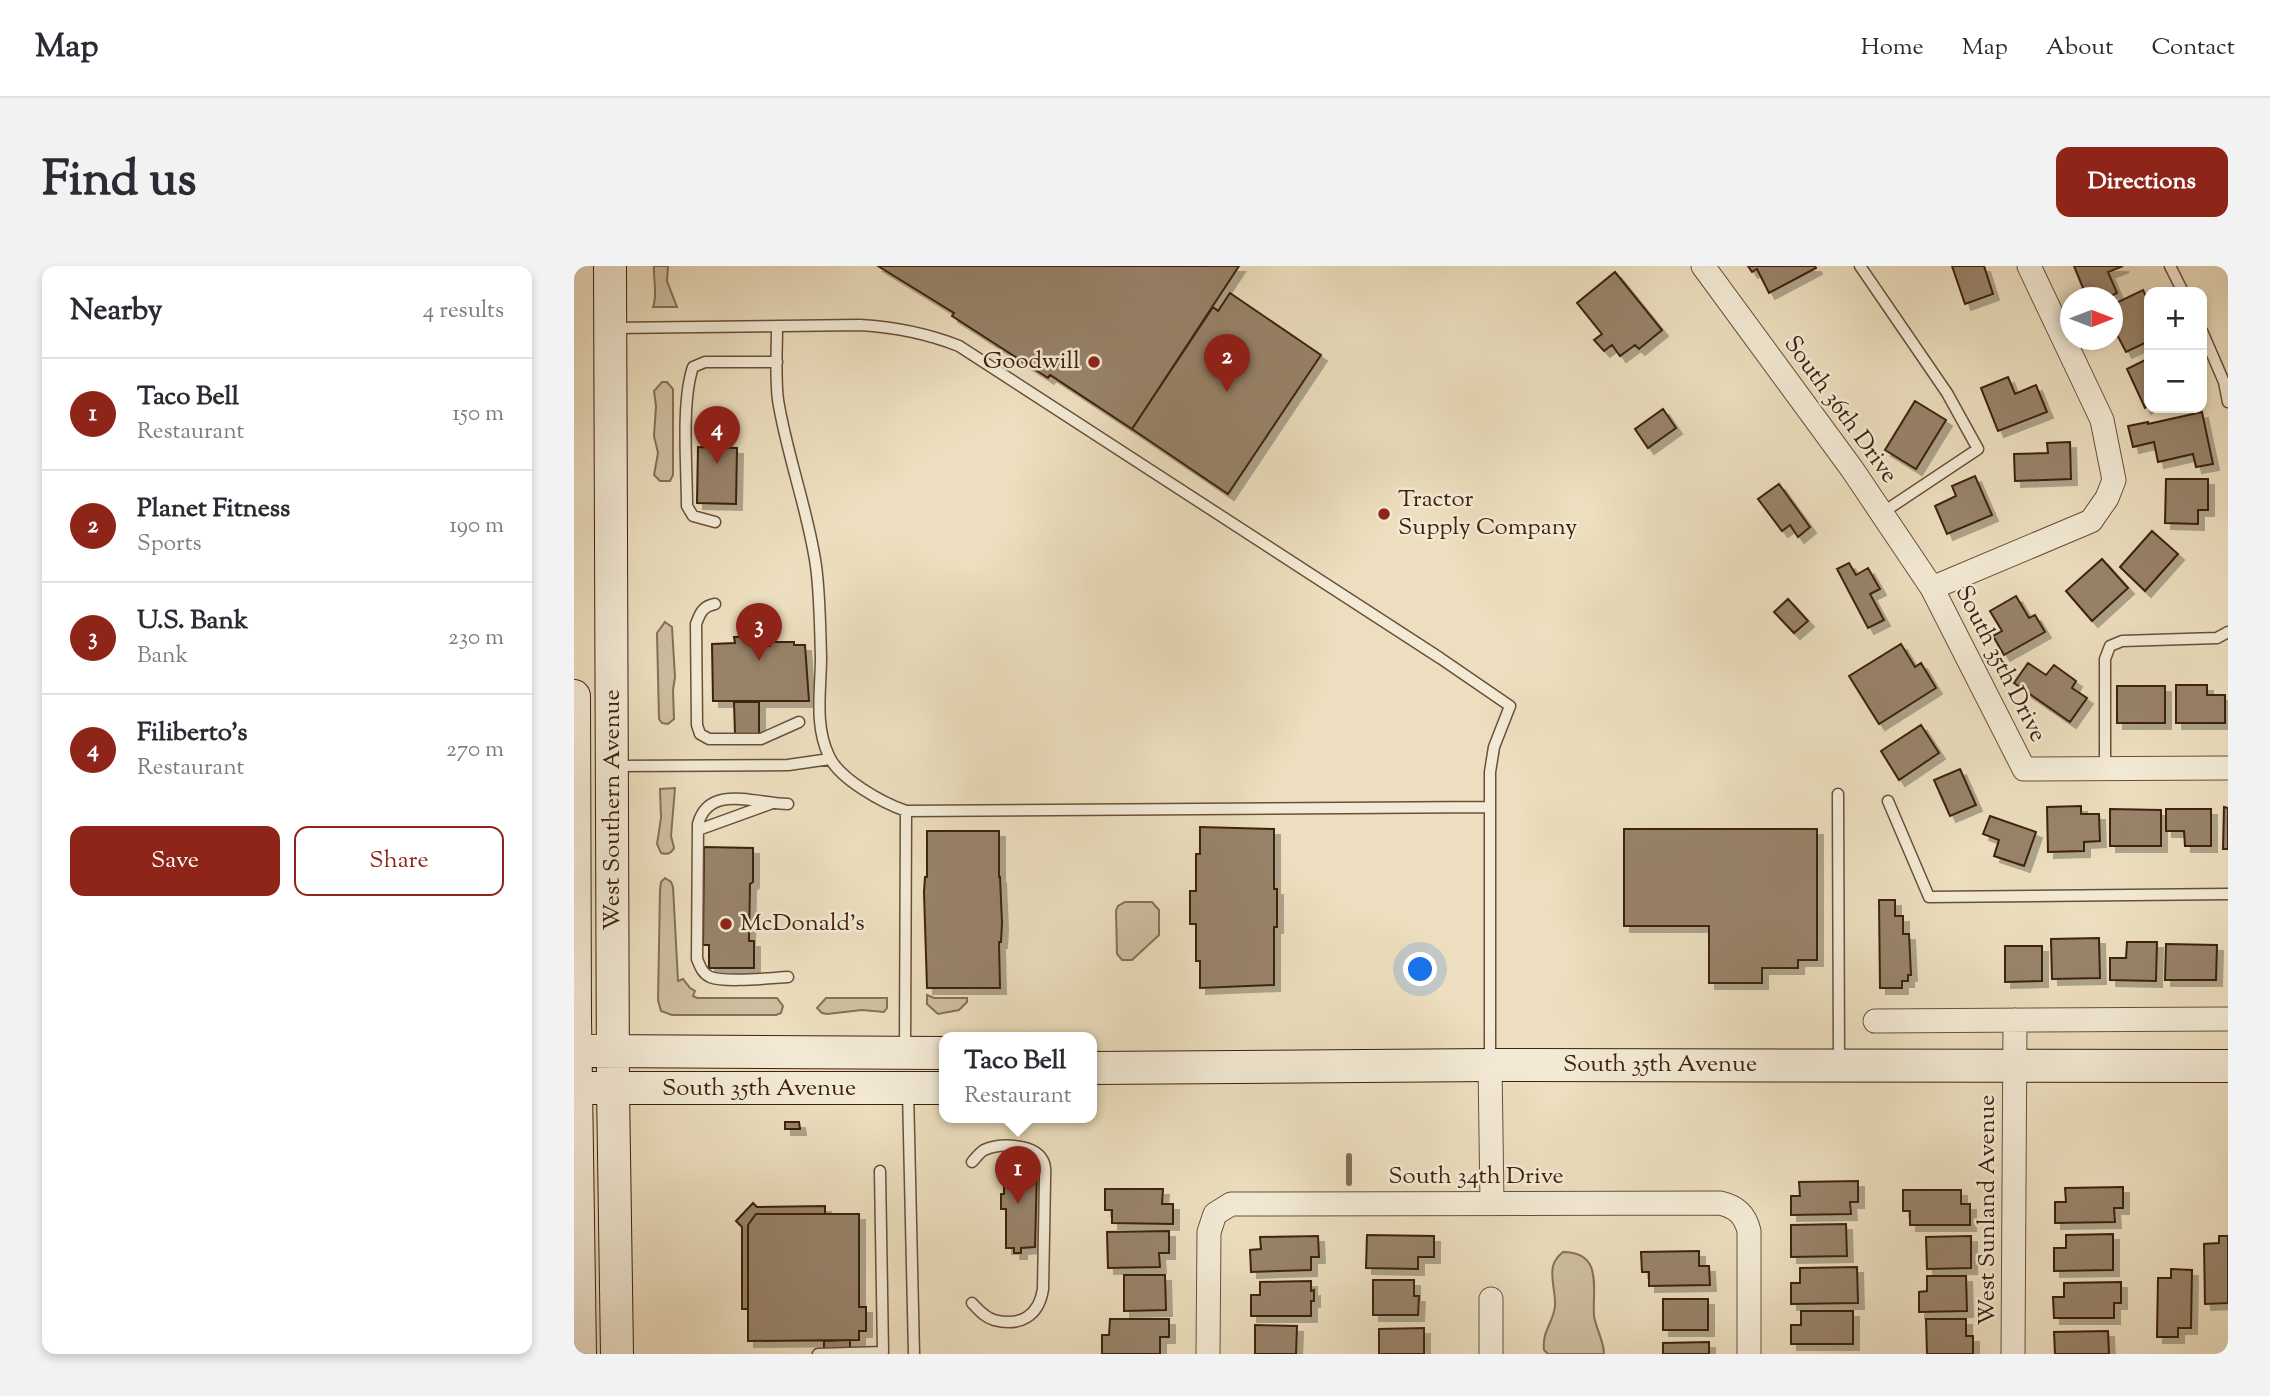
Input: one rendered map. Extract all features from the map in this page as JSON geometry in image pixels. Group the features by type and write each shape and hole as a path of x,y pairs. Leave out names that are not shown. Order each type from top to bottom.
{"main road":[{"name":"West Southern Avenue","path":"610,266 613,1088 617,1354"},
{"name":"West Southern Avenue","path":"574,696 574,1051 580,1354"},
{"name":"South 35th Avenue","path":"574,1051 939,1053"},
{"name":"South 35th Avenue","path":"1097,1068 1490,1065 2228,1066"},
{"name":"South 35th Avenue","path":"575,1088 939,1088"}],"street":[{"name":"South 36th Drive","path":"1703,266 1852,469 1932,588"},
{"path":"1932,588 2091,522 2107,498 2114,480 2102,420 2029,266"},
{"name":"South 35th Drive","path":"1932,588 2024,769 2228,768"},
{"path":"1875,1021 2228,1019"},
{"name":"West Sunland Avenue","path":"2013,1354 2015,1020"},
{"path":"1490,1065 1492,1203"},
{"name":"South 34th Drive","path":"1208,1354 1209,1232 1215,1214 1231,1204 1720,1203 1739,1211 1746,1220 1749,1231 1749,1354"},
{"path":"1491,1299 1491,1354"}],"lane":[{"path":"1860,266 1947,393 1978,449 1882,513"},
{"path":"2170,266 2180,287"},
{"path":"610,328 860,325 897,327 959,346 1510,706 1494,747 1488,807 1490,1065"},
{"path":"777,326 779,402 816,568 821,657 820,722 830,759 866,792 906,811 1488,807"},
{"path":"2207,343 2224,382 2228,402"},
{"path":"715,522 693,516 687,506 687,405 689,378 693,367 705,362 778,362"},
{"path":"715,604 700,611 696,624 696,725 700,734 709,739 761,739 799,722"},
{"path":"2105,769 2105,659 2110,646 2122,641 2217,638 2228,632"},
{"path":"612,766 788,765 830,759"},
{"path":"1838,794 1839,1066"},
{"path":"788,804 770,804 749,799 718,800 707,805 701,815 698,830 697,959 702,972 710,977 788,977"},
{"path":"1888,801 1929,897 2228,894"},
{"path":"698,830 770,804"},
{"path":"905,1053 906,811"},
{"path":"908,1088 914,1354"},
{"path":"972,1162 982,1151 996,1146 1029,1149 1044,1163 1045,1180 1043,1289 1038,1306 1033,1314 1022,1320 1012,1321 994,1320 972,1303"},
{"path":"818,1354 883,1352 880,1171"}],"shaded area":[{"path":"654,266 668,266 667,281 677,307 653,307"},
{"path":"662,382 667,382 673,389 673,475 670,481 660,481 654,475 658,453 654,436 654,391"},
{"path":"665,622 672,627 675,677 674,719 668,724 659,719 657,633"},
{"path":"675,788 671,836 674,848 670,853 663,854 657,844 661,818 660,789"},
{"path":"665,878 673,887 678,981 683,979 695,991 693,996 697,998 777,998 783,1006 781,1013 672,1015 661,1011 658,1000 660,890 661,882"},
{"path":"1125,902 1152,902 1159,910 1159,935 1132,960 1122,960 1117,954 1116,911 1118,906"},
{"path":"927,995 934,998 967,998 967,1002 959,1010 938,1014 927,1004"},
{"path":"826,998 887,998 887,1008 884,1012 862,1010 827,1014 817,1008"},
{"path":"1563,1252 1585,1258 1590,1265 1594,1284 1594,1316 1604,1354 1548,1354 1544,1350 1545,1337 1555,1306 1553,1266"}],"building":[{"path":"878,266 1239,266 1132,429 1050,375 1048,378 952,316 954,313"},
{"path":"1748,266 1816,268 1769,293 1757,269 1752,272"},
{"path":"1952,266 1984,266 1993,294 1965,304"},
{"path":"2074,266 2123,266 2108,272 2114,287 2083,287"},
{"path":"1615,272 1662,330 1639,349 1635,345 1620,356 1612,345 1604,351 1594,340 1602,334 1577,303"},
{"path":"2143,290 2144,292 2144,343 2126,352 2123,346 2123,300"},
{"path":"1230,293 1321,355 1228,494 1132,429 1213,307 1218,311"},
{"path":"2144,360 2144,406 2127,369"},
{"path":"2008,377 2015,394 2036,385 2047,412 1998,431 1981,388"},
{"path":"1915,401 1946,420 1916,469 1885,450"},
{"path":"1663,409 1676,428 1648,448 1635,429"},
{"path":"2202,413 2213,464 2196,467 2193,454 2158,462 2154,442 2133,447 2128,426"},
{"path":"2070,442 2071,479 2015,481 2014,454 2048,453 2047,443"},
{"path":"698,447 737,448 736,504 697,503"},
{"path":"1975,476 1992,515 1947,534 1935,506 1956,496 1952,486"},
{"path":"2166,479 2208,479 2208,510 2198,510 2198,524 2165,523"},
{"path":"1779,484 1810,527 1798,537 1790,525 1782,531 1758,499"},
{"path":"2152,531 2178,554 2145,591 2120,567"},
{"path":"2102,559 2128,588 2092,621 2066,591"},
{"path":"1849,563 1856,575 1868,568 1880,589 1870,594 1884,620 1868,628 1837,569"},
{"path":"2016,596 2029,618 2035,615 2045,632 2004,655 1993,636 2002,631 1990,611"},
{"path":"1788,599 1808,621 1794,633 1774,612"},
{"path":"761,636 761,646 770,646 770,642 805,645 809,701 713,701 712,644 735,643 734,637"},
{"path":"1901,644 1915,667 1921,663 1936,688 1879,724 1849,676"},
{"path":"2028,663 2046,675 2054,665 2076,681 2072,688 2087,698 2070,722 2014,683"},
{"path":"2176,685 2207,685 2207,695 2225,695 2225,723 2176,723"},
{"path":"2117,686 2165,686 2165,723 2117,723"},
{"path":"734,702 759,702 759,734 735,734"},
{"path":"1921,725 1939,753 1899,780 1881,751"},
{"path":"1960,769 1976,805 1950,816 1934,780"},
{"path":"2081,806 2081,814 2099,814 2100,841 2084,842 2084,851 2048,852 2047,807"},
{"path":"2224,807 2228,808 2228,849 2223,849"},
{"path":"2110,809 2161,810 2161,846 2110,846"},
{"path":"2166,809 2211,809 2211,846 2185,846 2184,831 2166,831"},
{"path":"1990,816 2036,832 2024,866 1994,856 1999,840 1983,834"},
{"path":"1200,827 1274,829 1277,927 1274,927 1274,985 1200,988 1200,961 1196,961 1196,924 1190,924 1190,891 1196,891 1196,854 1200,854"},
{"path":"1624,829 1817,829 1817,960 1798,960 1798,968 1762,968 1762,983 1709,983 1709,926 1624,926"},
{"path":"927,831 999,831 1002,923 999,942 1000,988 927,988 924,892 927,877"},
{"name":"McDonald's","path":"704,847 753,848 749,941 754,941 754,968 709,968 709,945 703,945"},
{"path":"1879,900 1895,900 1895,916 1903,916 1903,934 1909,934 1911,975 1908,975 1908,981 1902,981 1902,988 1880,988"},
{"path":"2099,938 2100,978 2052,979 2051,939"},
{"path":"2127,942 2157,942 2156,981 2110,980 2110,958 2126,958"},
{"path":"2166,944 2217,945 2216,980 2165,980"},
{"path":"2005,946 2042,946 2042,981 2005,982"},
{"path":"785,1122 799,1122 800,1129 785,1129"},
{"path":"1016,1164 1037,1168 1035,1247 1021,1248 1021,1253 1014,1253 1014,1248 1006,1248 1006,1209 1001,1209 1004,1166"},
{"path":"1858,1181 1858,1202 1850,1202 1851,1214 1791,1215 1791,1196 1800,1196 1799,1182"},
{"path":"2123,1187 2123,1208 2114,1208 2115,1222 2055,1223 2055,1202 2066,1202 2065,1188"},
{"path":"1105,1189 1163,1189 1162,1204 1173,1204 1173,1224 1112,1223 1112,1210 1105,1210"},
{"path":"1903,1190 1961,1190 1961,1204 1970,1204 1970,1225 1910,1225 1910,1211 1903,1211"},
{"path":"753,1203 757,1207 825,1206 825,1214 756,1214 748,1225 748,1309 742,1309 742,1227 736,1221"},
{"path":"756,1214 859,1214 859,1307 866,1307 866,1331 859,1331 859,1340 748,1341 748,1225"},
{"path":"1846,1224 1847,1256 1791,1257 1791,1225"},
{"path":"1169,1231 1169,1253 1159,1253 1160,1267 1108,1268 1107,1232"},
{"path":"2113,1234 2113,1270 2054,1271 2054,1248 2066,1248 2066,1235"},
{"path":"1367,1235 1434,1236 1434,1257 1418,1257 1418,1269 1366,1268"},
{"path":"1318,1236 1319,1257 1311,1257 1311,1270 1251,1272 1250,1250 1261,1249 1260,1237"},
{"path":"1971,1236 1971,1268 1927,1269 1926,1237"},
{"path":"2219,1236 2228,1236 2228,1303 2205,1304 2204,1244 2219,1243"},
{"path":"1699,1251 1699,1266 1709,1266 1710,1285 1649,1286 1649,1272 1642,1272 1641,1252"},
{"path":"1857,1267 1858,1303 1791,1304 1791,1283 1800,1283 1800,1268"},
{"path":"2171,1269 2192,1270 2191,1328 2178,1328 2178,1337 2157,1337 2158,1278 2171,1278"},
{"path":"1124,1275 1165,1275 1166,1310 1124,1311"},
{"path":"1927,1276 1966,1276 1967,1311 1919,1312 1919,1292 1927,1291"},
{"path":"1373,1280 1414,1280 1414,1296 1419,1296 1418,1315 1373,1315"},
{"path":"1311,1281 1314,1301 1311,1301 1311,1316 1251,1316 1251,1295 1260,1295 1260,1282"},
{"path":"2121,1282 2121,1303 2114,1303 2114,1318 2054,1318 2053,1297 2064,1297 2064,1283"},
{"path":"1663,1299 1708,1299 1708,1330 1663,1330"},
{"path":"1801,1311 1853,1311 1853,1344 1791,1344 1791,1325 1801,1325"},
{"path":"1110,1319 1169,1319 1169,1337 1160,1337 1160,1354 1102,1354 1102,1335 1109,1335"},
{"path":"1926,1319 1966,1319 1966,1336 1973,1336 1973,1354 1927,1354"},
{"path":"1255,1325 1297,1326 1296,1354 1255,1354"},
{"path":"1424,1328 1424,1354 1379,1354 1379,1329"},
{"path":"2108,1331 2109,1354 2055,1354 2054,1332"},
{"path":"850,1340 850,1354 824,1354 824,1341"},
{"path":"1709,1342 1709,1354 1663,1354 1663,1343"}],"waterway":[{"path":"1349,1156 1349,1183"}],"place":[{"name":"Goodwill","path":"1094,362"},
{"name":"Planet Fitness","path":"1227,392"},
{"name":"Filiberto's","path":"717,464"},
{"name":"Tractor Supply Company","path":"1384,514"},
{"name":"U.S. Bank","path":"759,661"},
{"name":"McDonald's","path":"726,924"},
{"name":"Taco Bell","path":"1018,1204"}]}
